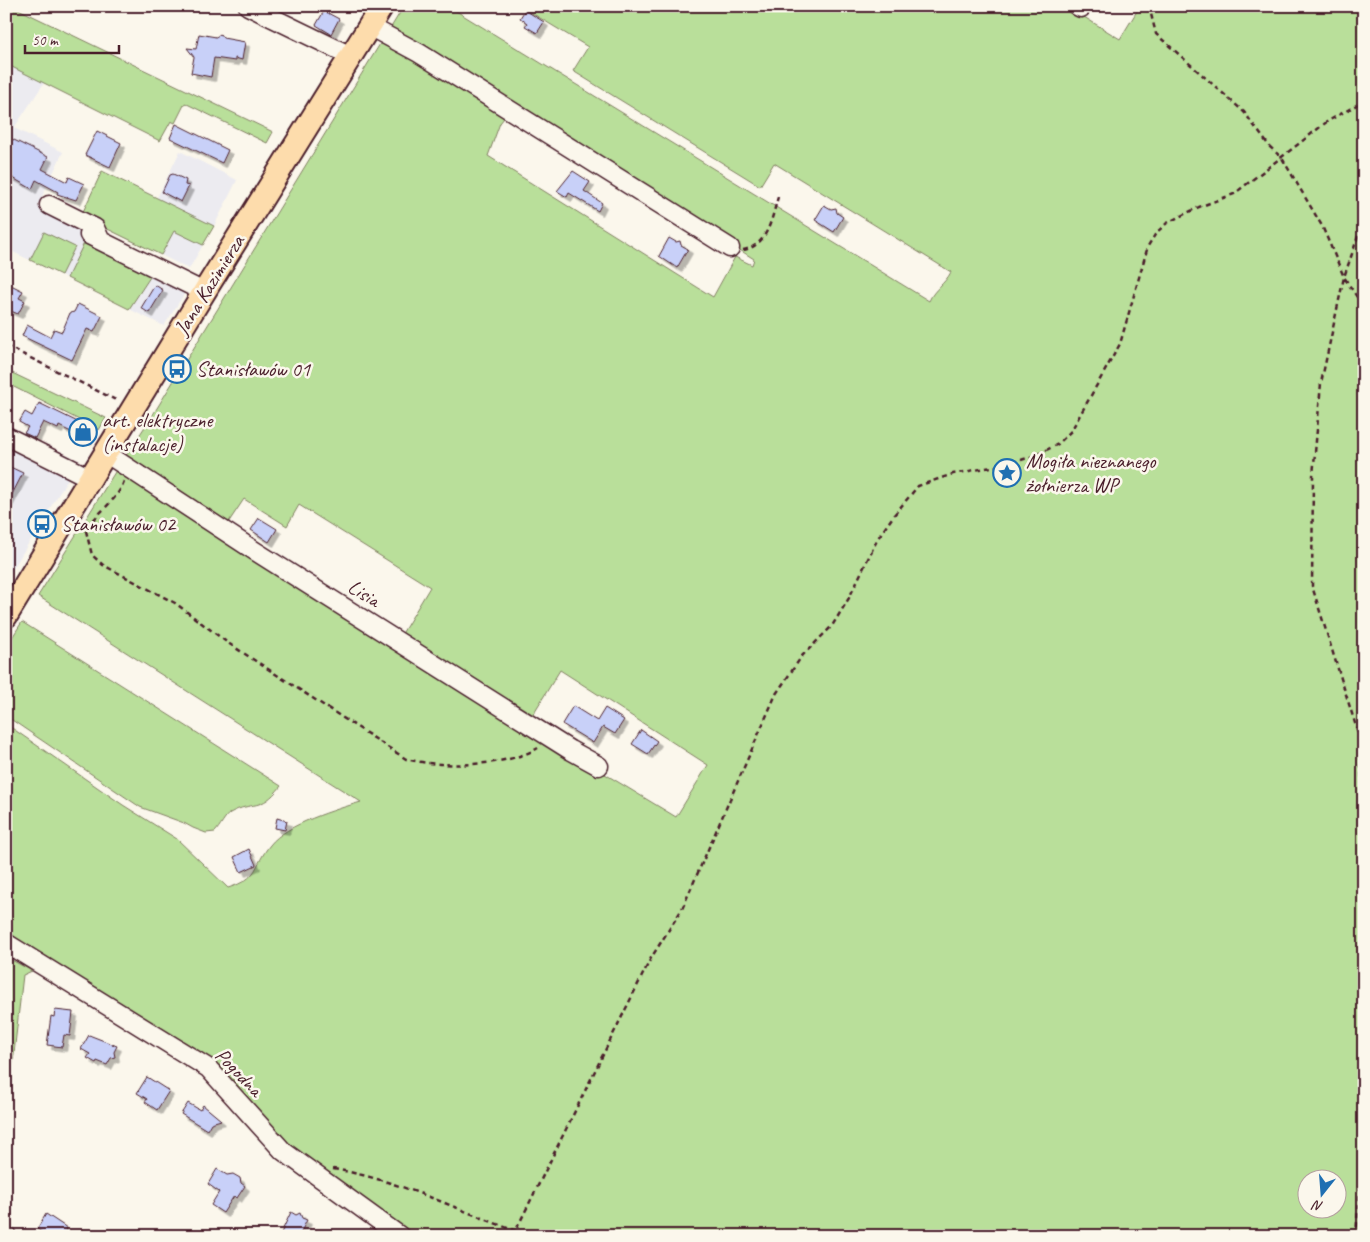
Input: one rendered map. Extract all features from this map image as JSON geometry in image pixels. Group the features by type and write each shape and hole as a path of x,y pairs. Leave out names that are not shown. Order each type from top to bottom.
{"main road":[{"name":"Jana Kazimierza","path":"6,616 382,6"}],"street":[{"path":"248,6 351,56"},
{"path":"369,26 420,53 730,248"},
{"path":"49,205 95,235 204,292"},
{"path":"6,436 92,479"},
{"name":"Lisia","path":"107,454 255,551 553,740 599,766"},
{"name":"Pogodna","path":"6,943 208,1068 283,1151 400,1236"}],"path":[{"path":"1149,6 1156,34 1244,112 1270,147 1282,158 1322,226 1344,277 1364,308"},
{"path":"513,1236 651,958 682,909 776,694 802,656 832,626 878,538 894,515 918,486 953,474 1008,464 1037,455 1058,444 1071,431 1086,407 1120,344 1148,246 1156,233 1167,223 1199,207 1234,194 1328,121 1364,101"},
{"path":"730,248 745,250 755,247 762,240 778,197"},
{"path":"1364,219 1344,277 1321,383 1313,476 1312,586 1359,736 1364,811"},
{"path":"6,346 120,402"},
{"path":"129,468 121,491 92,519 86,531 92,555 103,565 174,603 228,643 406,759 423,763 459,764 509,759 530,752 553,740"},
{"path":"1359,736 1364,721"},
{"path":"1356,1236 1364,1134"},
{"path":"330,1168 354,1172 400,1186 530,1236"}],"shaded area":[{"path":"6,64 44,83 14,128 63,152 38,205 91,232 67,278 11,251 6,259"},
{"path":"180,151 237,180 214,226 157,198"},
{"path":"174,231 203,245 189,269 161,255"},
{"path":"154,271 188,288 164,326 129,309"},
{"path":"6,442 71,474 6,580"}],"green space":[{"path":"6,6 12,6 273,132 267,143 185,103 175,123 171,121 160,141 6,64"},
{"path":"404,6 448,6 929,301 951,272 774,163 760,186 573,71 588,47 520,6 1066,6 1120,39 1140,6 1364,6 1364,1236 410,1236 288,1150 217,1068 6,938 6,724 123,805 177,839 228,888 251,876 270,845 288,830 313,818 361,802 38,596 120,464 590,765 676,817 708,765 560,670 530,719 400,637 430,587 299,505 287,526 244,499 226,526 123,460 154,413 383,39 508,113 500,123 488,156 713,297 735,257 752,265 754,259 390,29"},
{"path":"102,171 214,226 203,245 174,231 161,255 81,216"},
{"path":"44,232 75,247 61,275 30,260"},
{"path":"86,239 131,262 129,266 141,271 144,267 154,271 129,309 67,278"},
{"path":"6,370 106,418 99,430 6,383"},
{"path":"22,622 281,786 262,803 230,813 215,832 206,833 140,807 6,716 6,647"},
{"path":"6,957 32,971 23,975 10,1088 6,1086"}],"building":[{"path":"525,10 544,22 537,33 525,26 527,23 520,18"},
{"path":"324,11 339,19 331,34 316,25"},
{"path":"199,34 216,37 220,34 223,38 245,42 242,60 214,58 211,77 191,73 194,57 187,48 196,49"},
{"path":"176,124 228,150 222,163 170,138"},
{"path":"97,131 121,143 110,167 85,155"},
{"path":"6,136 48,157 42,169 67,182 69,177 84,184 76,200 57,194 58,192 36,180 32,189 6,174"},
{"path":"573,171 590,182 584,191 602,203 598,211 569,193 567,197 557,191"},
{"path":"173,174 186,180 185,185 189,186 181,202 162,192 170,175"},
{"path":"824,205 831,209 836,208 837,213 843,217 834,232 815,220"},
{"path":"669,238 676,242 680,241 681,245 688,249 677,268 659,256"},
{"path":"9,284 23,291 19,298 25,301 18,314 6,309 6,289"},
{"path":"155,285 163,290 149,313 141,308"},
{"path":"78,304 102,316 94,332 87,329 72,360 22,336 27,325 50,337 54,329 62,332 70,313 74,312"},
{"path":"39,403 92,429 87,440 59,426 58,429 43,422 35,438 24,433 28,427 19,422 25,412 32,416"},
{"path":"6,465 23,473 6,506"},
{"path":"259,518 277,529 269,542 251,530"},
{"path":"573,706 597,721 605,708 624,720 615,734 603,727 593,743 562,724"},
{"path":"641,730 657,741 648,754 632,744"},
{"path":"277,818 287,821 285,830 275,828"},
{"path":"249,849 256,865 241,872 234,857"},
{"path":"55,1010 73,1012 70,1036 64,1035 62,1047 47,1045 51,1016 54,1017"},
{"path":"89,1035 117,1046 114,1052 115,1057 111,1058 107,1065 97,1061 96,1063 87,1058 90,1054 81,1049"},
{"path":"147,1077 169,1091 157,1110 145,1102 147,1099 137,1093"},
{"path":"188,1103 200,1110 203,1105 221,1120 211,1123 207,1130 181,1114"},
{"path":"217,1169 227,1175 233,1174 240,1178 241,1183 245,1186 237,1198 234,1196 223,1213 211,1205 219,1192 208,1184"},
{"path":"291,1212 296,1215 300,1213 302,1218 307,1220 299,1236 281,1233"},
{"path":"46,1214 67,1228 62,1236 48,1236 37,1229"}],"place":[{"name":"Stanisławów 01","path":"177,369"},
{"name":"art. elektryczne (instalacje)","path":"83,432"},
{"name":"Mogiła nieznanego żołnierza WP","path":"1007,473"},
{"name":"Stanisławów 02","path":"42,524"}]}
